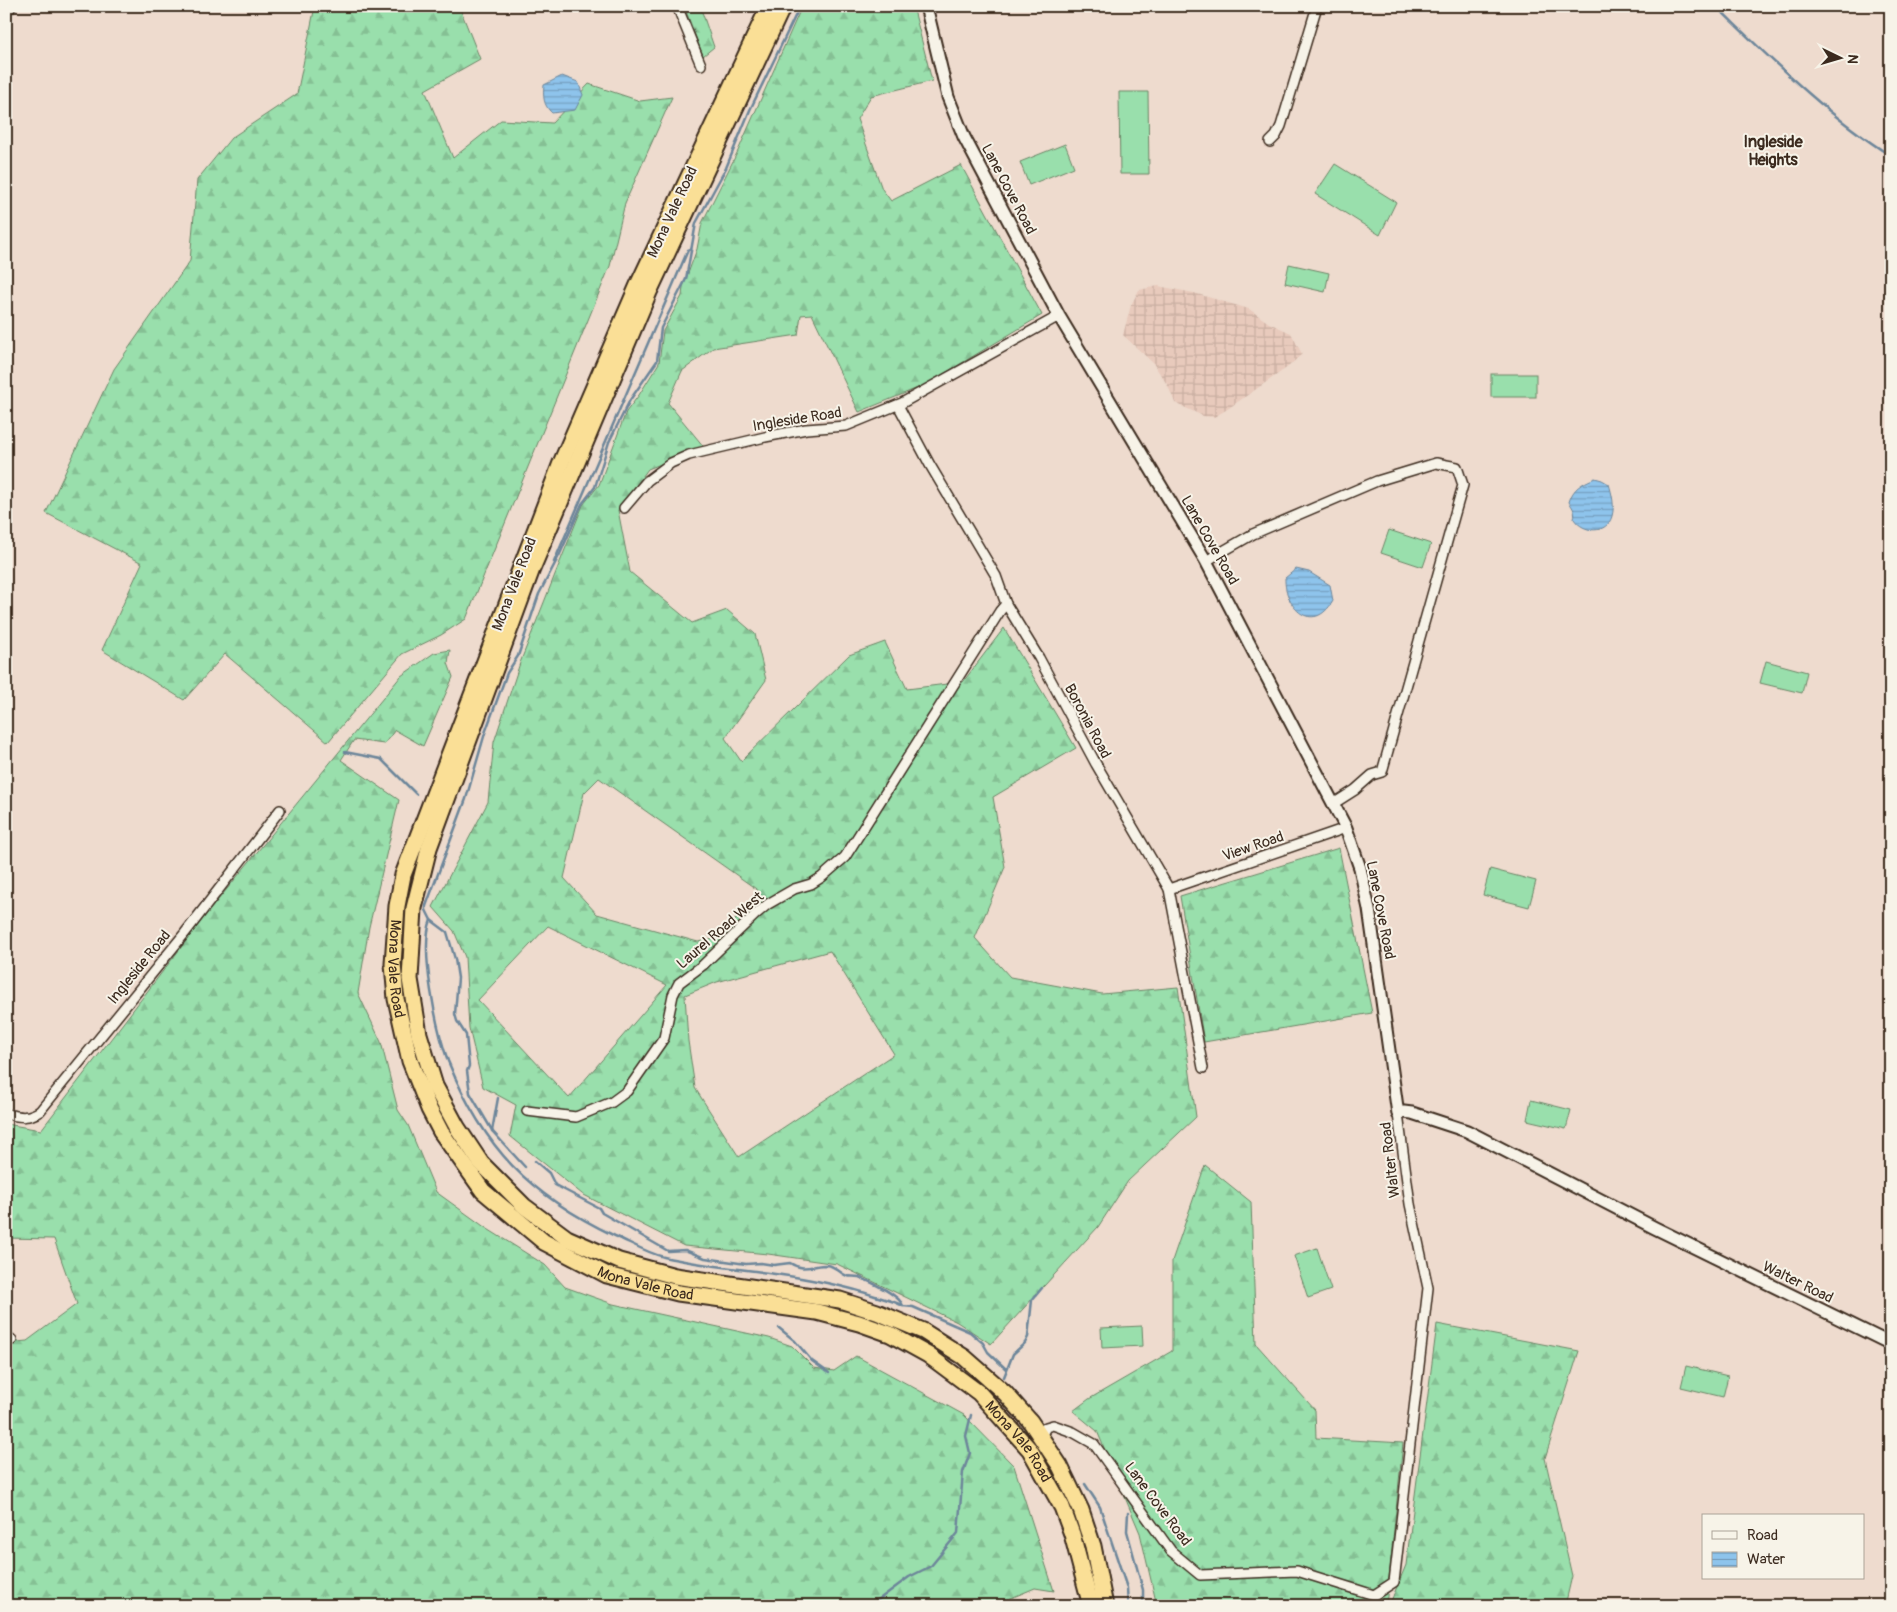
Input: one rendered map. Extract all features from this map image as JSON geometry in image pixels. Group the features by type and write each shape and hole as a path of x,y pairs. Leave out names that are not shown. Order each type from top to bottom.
{"highway":[{"name":"Mona Vale Road","path":"769,6 638,285 561,463 406,866 394,932 393,964 396,999 410,1061 428,1109 463,1164 483,1191 512,1217 544,1242 607,1275 678,1294 817,1312 859,1323 890,1334 928,1354 980,1393 1030,1450 1062,1507 1072,1534 1091,1606"},
{"name":"Mona Vale Road","path":"783,6 649,292 540,551 429,848 414,908 410,979 419,1034 435,1086 481,1163 524,1206 567,1238 619,1261 665,1274 840,1300 877,1312 923,1331 964,1357 1005,1393 1041,1436 1060,1466 1081,1510 1092,1546 1105,1606"}],"street":[{"path":"6,10 10,6"},
{"path":"677,6 701,65"},
{"name":"Lane Cove Road","path":"926,6 948,98 964,137 1059,316 1206,560 1346,828 1360,868 1369,909 1398,1114"},
{"path":"1270,142 1279,130 1317,6"},
{"name":"Ingleside Road","path":"624,508 647,480 671,463 689,455 806,429 846,426 898,405 1059,316"},
{"name":"Boronia Road","path":"898,405 930,465 996,576 1006,604 1039,658 1096,764 1169,890 1203,1068"},
{"path":"1206,560 1253,534 1377,481 1436,463 1457,468 1463,485 1382,772 1372,775 1355,790 1333,804"},
{"name":"Laurel Road West","path":"527,1111 576,1118 612,1102 627,1091 664,1038 674,995 680,984 768,904 794,889 811,884 846,857 897,772 1006,604"},
{"name":"Ingleside Road","path":"6,1114 23,1118 40,1111 185,933 280,810"},
{"name":"View Road","path":"1169,890 1346,828"},
{"name":"Walter Road","path":"1297,1571 1374,1594 1394,1582 1428,1288 1410,1204 1398,1114 1412,1112 1467,1131 1655,1228 1891,1344"},
{"name":"Lane Cove Road","path":"1041,1436 1046,1427 1052,1424 1073,1432 1094,1444 1171,1551 1200,1575 1297,1571"}],"shaded area":[{"path":"1158,286 1194,293 1249,309 1269,323 1291,333 1302,354 1288,367 1214,417 1203,416 1175,403 1168,386 1153,363 1123,335 1131,305 1139,290"}],"green space":[{"path":"315,6 459,6 480,59 425,90 453,158 501,120 552,123 589,84 640,101 672,97 625,203 610,266 466,619 441,635 402,654 328,742 225,654 184,700 102,650 142,563 46,513 114,369 190,261 197,180 231,138 297,94"},
{"path":"684,6 700,6 714,47 703,56"},
{"path":"802,6 913,6 932,81 871,96 857,119 882,189 891,201 961,165 1042,315 925,385 859,412 812,314 801,315 798,335 713,348 682,371 668,403 704,447 648,469 618,510 630,572 692,623 727,610 755,634 766,680 725,738 741,761 849,655 885,642 907,689 963,682 1004,628 1076,748 993,797 1005,867 975,938 1010,977 1102,994 1178,987 1196,1117 1128,1181 1098,1227 991,1344 957,1322 837,1264 768,1254 684,1246 582,1194 510,1136 516,1105 483,1087 469,1028 465,957 454,931 433,907 488,802 494,742 520,663 583,505 599,485 626,412 659,363 663,331 682,296 683,287 697,249 702,223 738,151","holes":["599,778 759,891 720,938 698,942 597,914 564,878 584,793","548,926 667,985 569,1098 478,1000","830,951 894,1054 739,1157 695,1088 688,1041 685,995 717,982"]},
{"path":"1119,92 1148,92 1149,174 1120,174"},
{"path":"1065,144 1074,167 1029,185 1020,162"},
{"path":"1335,164 1396,202 1380,235 1315,194"},
{"path":"1289,264 1329,273 1325,292 1285,283"},
{"path":"1491,374 1536,374 1536,397 1491,397"},
{"path":"1389,530 1431,544 1423,567 1381,553"},
{"path":"450,650 448,663 453,677 423,746 395,730 384,744 354,740 341,760 399,800 369,927 358,993 381,1042 398,1110 408,1125 436,1192 486,1228 545,1265 565,1287 613,1304 769,1338 792,1346 814,1368 834,1371 856,1356 964,1415 1014,1466 1054,1591 1035,1588 992,1606 6,1606 6,1343 27,1341 77,1304 54,1239 6,1238 6,1124 41,1130 209,911 401,676 434,653"},
{"path":"1766,661 1807,672 1802,693 1760,683"},
{"path":"1339,848 1372,1013 1204,1042 1180,896"},
{"path":"1490,869 1536,881 1529,907 1483,895"},
{"path":"1531,1100 1571,1110 1566,1129 1527,1120"},
{"path":"1205,1165 1251,1202 1256,1344 1315,1410 1316,1438 1403,1443 1386,1606 1157,1606 1140,1533 1097,1431 1073,1411 1089,1399 1172,1351 1172,1261"},
{"path":"1317,1248 1331,1290 1308,1298 1294,1256"},
{"path":"1437,1324 1579,1351 1545,1458 1572,1576 1565,1606 1389,1606 1406,1565"},
{"path":"1142,1326 1143,1346 1102,1348 1101,1328"},
{"path":"1686,1366 1728,1376 1723,1397 1681,1387"}],"water":[{"path":"562,76 578,82 583,95 575,110 552,113 544,100 544,85"},
{"path":"1595,478 1609,484 1613,508 1609,522 1600,529 1595,530 1578,524 1574,519 1573,508 1569,502 1578,487"},
{"path":"1296,569 1309,572 1330,585 1333,601 1325,611 1317,616 1309,617 1301,614 1289,599 1285,578"}],"waterway":[{"path":"525,1167 493,1132 470,1093 466,1035 455,1014 458,978 455,959 447,932 431,920 426,906 466,799 485,733 507,673 518,656 539,594 560,554 582,504 595,487 609,442 630,400 657,361 661,328 686,279 696,223 726,168 750,110 800,6"},
{"path":"1716,6 1778,66 1844,123 1891,156"},
{"path":"554,562 688,250 691,249"},
{"path":"345,752 381,759 416,794"},
{"path":"431,920 428,933 428,969 439,1030 448,1061 477,1120 494,1144 534,1186 558,1204 585,1220 639,1248 658,1255 677,1260 822,1282 893,1301 903,1306 913,1307 970,1332 983,1343 988,1352 1006,1369"},
{"path":"492,1131 498,1098"},
{"path":"535,1161 549,1173 555,1185 599,1208 602,1213 668,1251 685,1250 705,1258 746,1264 761,1263 774,1265 790,1263 804,1268 827,1265 847,1276 859,1277 884,1289 896,1297 903,1306"},
{"path":"1004,1377 1013,1354 1025,1343 1028,1337 1032,1300 1042,1288"},
{"path":"779,1328 795,1341 812,1361 829,1373"},
{"path":"870,1606 909,1577 931,1566 958,1533 963,1472 970,1453 966,1436 971,1415"},
{"path":"1085,1484 1100,1507 1127,1588 1128,1606"},
{"path":"1128,1513 1127,1531 1143,1590 1143,1606"}],"district":[{"name":"Ingleside Heights","path":"1773,150"}]}
